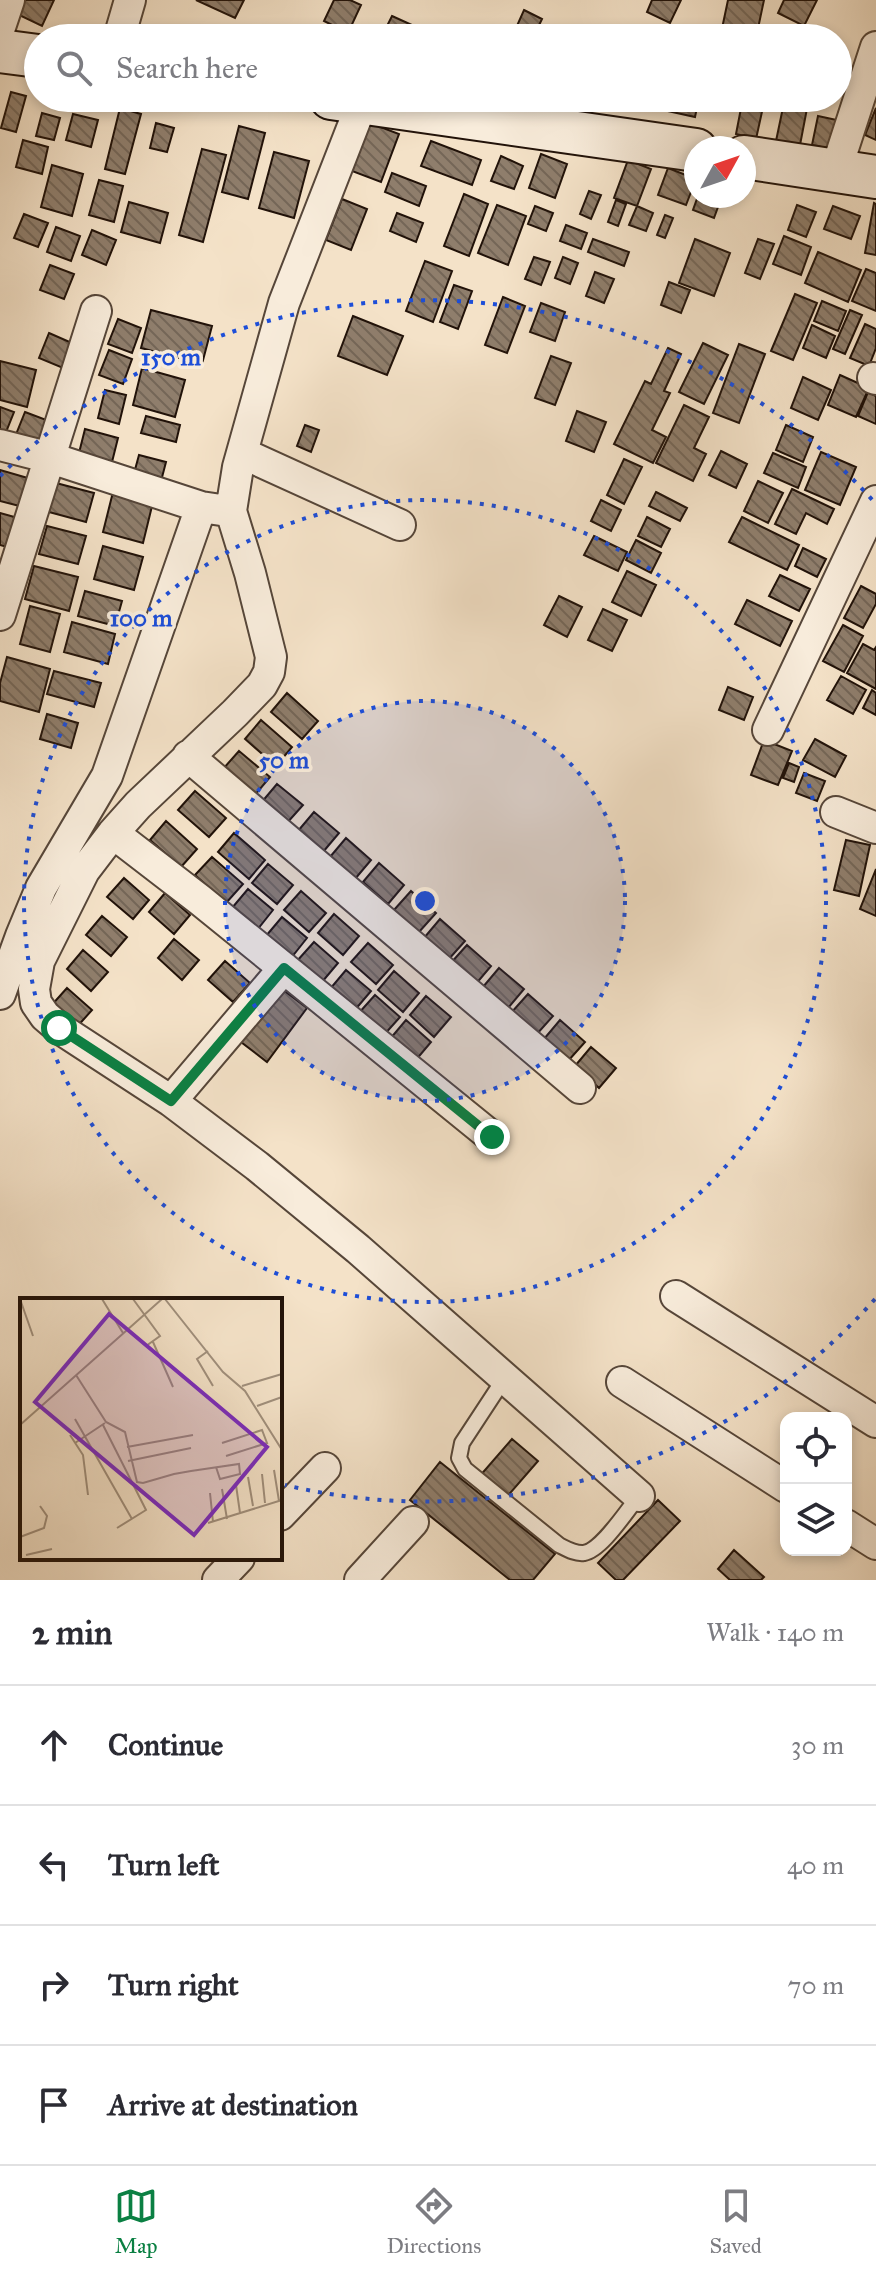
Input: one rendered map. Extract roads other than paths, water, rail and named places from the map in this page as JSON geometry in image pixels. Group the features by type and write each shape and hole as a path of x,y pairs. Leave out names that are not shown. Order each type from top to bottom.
{"main road":[{"path":"0,51 24,54"},
{"path":"430,112 684,148"},
{"path":"756,159 876,177"}],"street":[{"path":"0,27 9,0"},
{"path":"123,24 130,0"},
{"path":"836,170 876,47"},
{"path":"0,994 41,888 107,776 242,453 342,112"},
{"path":"0,615 96,311"},
{"path":"0,445 216,509 250,573 271,657 269,672 262,685 113,833 84,871 39,961 34,989 36,1003 59,1028 171,1101 257,1166 358,1249 639,1496"},
{"path":"242,453 400,525"},
{"path":"768,730 876,501"},
{"path":"188,756 580,1088"},
{"path":"836,812 876,828"},
{"path":"113,833 492,1137"},
{"path":"171,1101 284,968"},
{"path":"676,1296 876,1422"},
{"path":"622,1382 781,1484"},
{"path":"282,1513 325,1468"},
{"path":"360,1580 413,1522"},
{"path":"852,1529 876,1544"},
{"path":"218,1580 237,1560"}],"lane":[{"path":"504,1379 462,1443 459,1458 465,1469 559,1545 574,1552 586,1553 598,1546 639,1496"}]}
